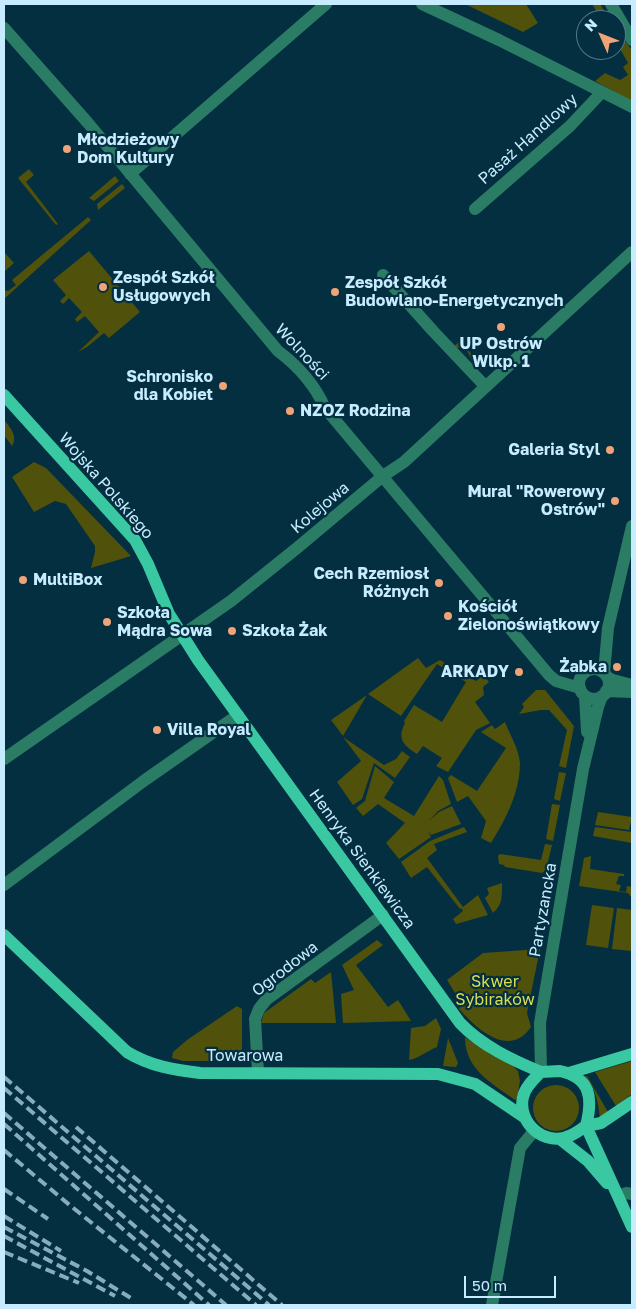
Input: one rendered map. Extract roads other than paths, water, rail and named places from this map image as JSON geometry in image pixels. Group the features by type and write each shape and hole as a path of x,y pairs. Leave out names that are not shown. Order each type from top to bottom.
{"main road":[{"name":"Wojska Polskiego","path":"4,395 135,540 148,564 169,614 182,635"},
{"name":"Henryka Sienkiewicza","path":"182,635 238,716 451,1011 466,1029 488,1046 541,1072"},
{"name":"Towarowa","path":"4,935 127,1052 149,1064 200,1073 438,1074 475,1084 524,1117"},
{"path":"569,1073 632,1054"},
{"path":"632,1102 601,1123 586,1126 569,1136 560,1138 542,1136 534,1130 524,1117 522,1108 526,1088 541,1072 560,1070 578,1078 585,1086 589,1095 590,1106 586,1126 632,1227"},
{"path":"560,1138 588,1161 621,1201"}],"street":[{"path":"422,4 499,40 632,107"},
{"path":"611,4 632,40"},
{"path":"130,174 324,5"},
{"name":"Wolności","path":"4,28 88,123 272,345 292,362 318,392 325,408 549,675 556,681 582,692"},
{"name":"Pasaż Handlowy","path":"475,209 570,126 602,92"},
{"name":"Kolejowa","path":"4,759 231,601 384,476 404,462 632,252"},
{"path":"383,275 485,386"},
{"path":"590,670 597,659 608,628 632,526"},
{"path":"604,693 608,686 605,675 608,628"},
{"path":"632,685 613,680 595,669 582,674 580,679 582,692 594,698 604,693 632,692"},
{"name":"Partyzancka","path":"582,692 587,708 586,755"},
{"name":"Partyzancka","path":"541,1072 540,1023 586,755 598,707 604,693"},
{"path":"4,885 145,780 238,716"},
{"name":"Ogrodowa","path":"258,1072 254,1019 266,1000 383,915"},
{"path":"492,1305 520,1148 534,1130"},
{"path":"621,1201 626,1194 632,1194"}],"railway":[{"path":"4,1077 269,1305"},
{"path":"4,1088 256,1305"},
{"path":"4,1113 226,1305"},
{"path":"4,1124 209,1305"},
{"path":"76,1127 282,1305"},
{"path":"4,1150 194,1305"},
{"path":"4,1189 48,1219"},
{"path":"4,1216 61,1251"},
{"path":"4,1227 87,1271 134,1300"},
{"path":"4,1236 115,1296"},
{"path":"4,1252 79,1283"}],"place":[{"name":"Młodzieżowy Dom Kultury","path":"67,149"},
{"name":"Zespół Szkół Usługowych","path":"103,287"},
{"name":"Zespół Szkół Budowlano-Energetycznych","path":"335,292"},
{"name":"UP Ostrów Wlkp. 1","path":"501,327"},
{"name":"Schronisko dla Kobiet","path":"223,386"},
{"name":"NZOZ Rodzina","path":"290,411"},
{"name":"Galeria Styl","path":"610,450"},
{"name":"Mural \"Rowerowy Ostrów\"","path":"615,501"},
{"name":"MultiBox","path":"23,580"},
{"name":"Cech Rzemiosł Różnych","path":"439,583"},
{"name":"Kościół Zielonoświątkowy","path":"448,616"},
{"name":"Szkoła Mądra Sowa","path":"107,622"},
{"name":"Szkoła Żak","path":"232,631"},
{"name":"Żabka","path":"617,667"},
{"name":"ARKADY","path":"519,672"},
{"name":"Villa Royal","path":"157,730"}],"park label":[{"name":"Skwer Sybiraków","path":"495,991"}]}
